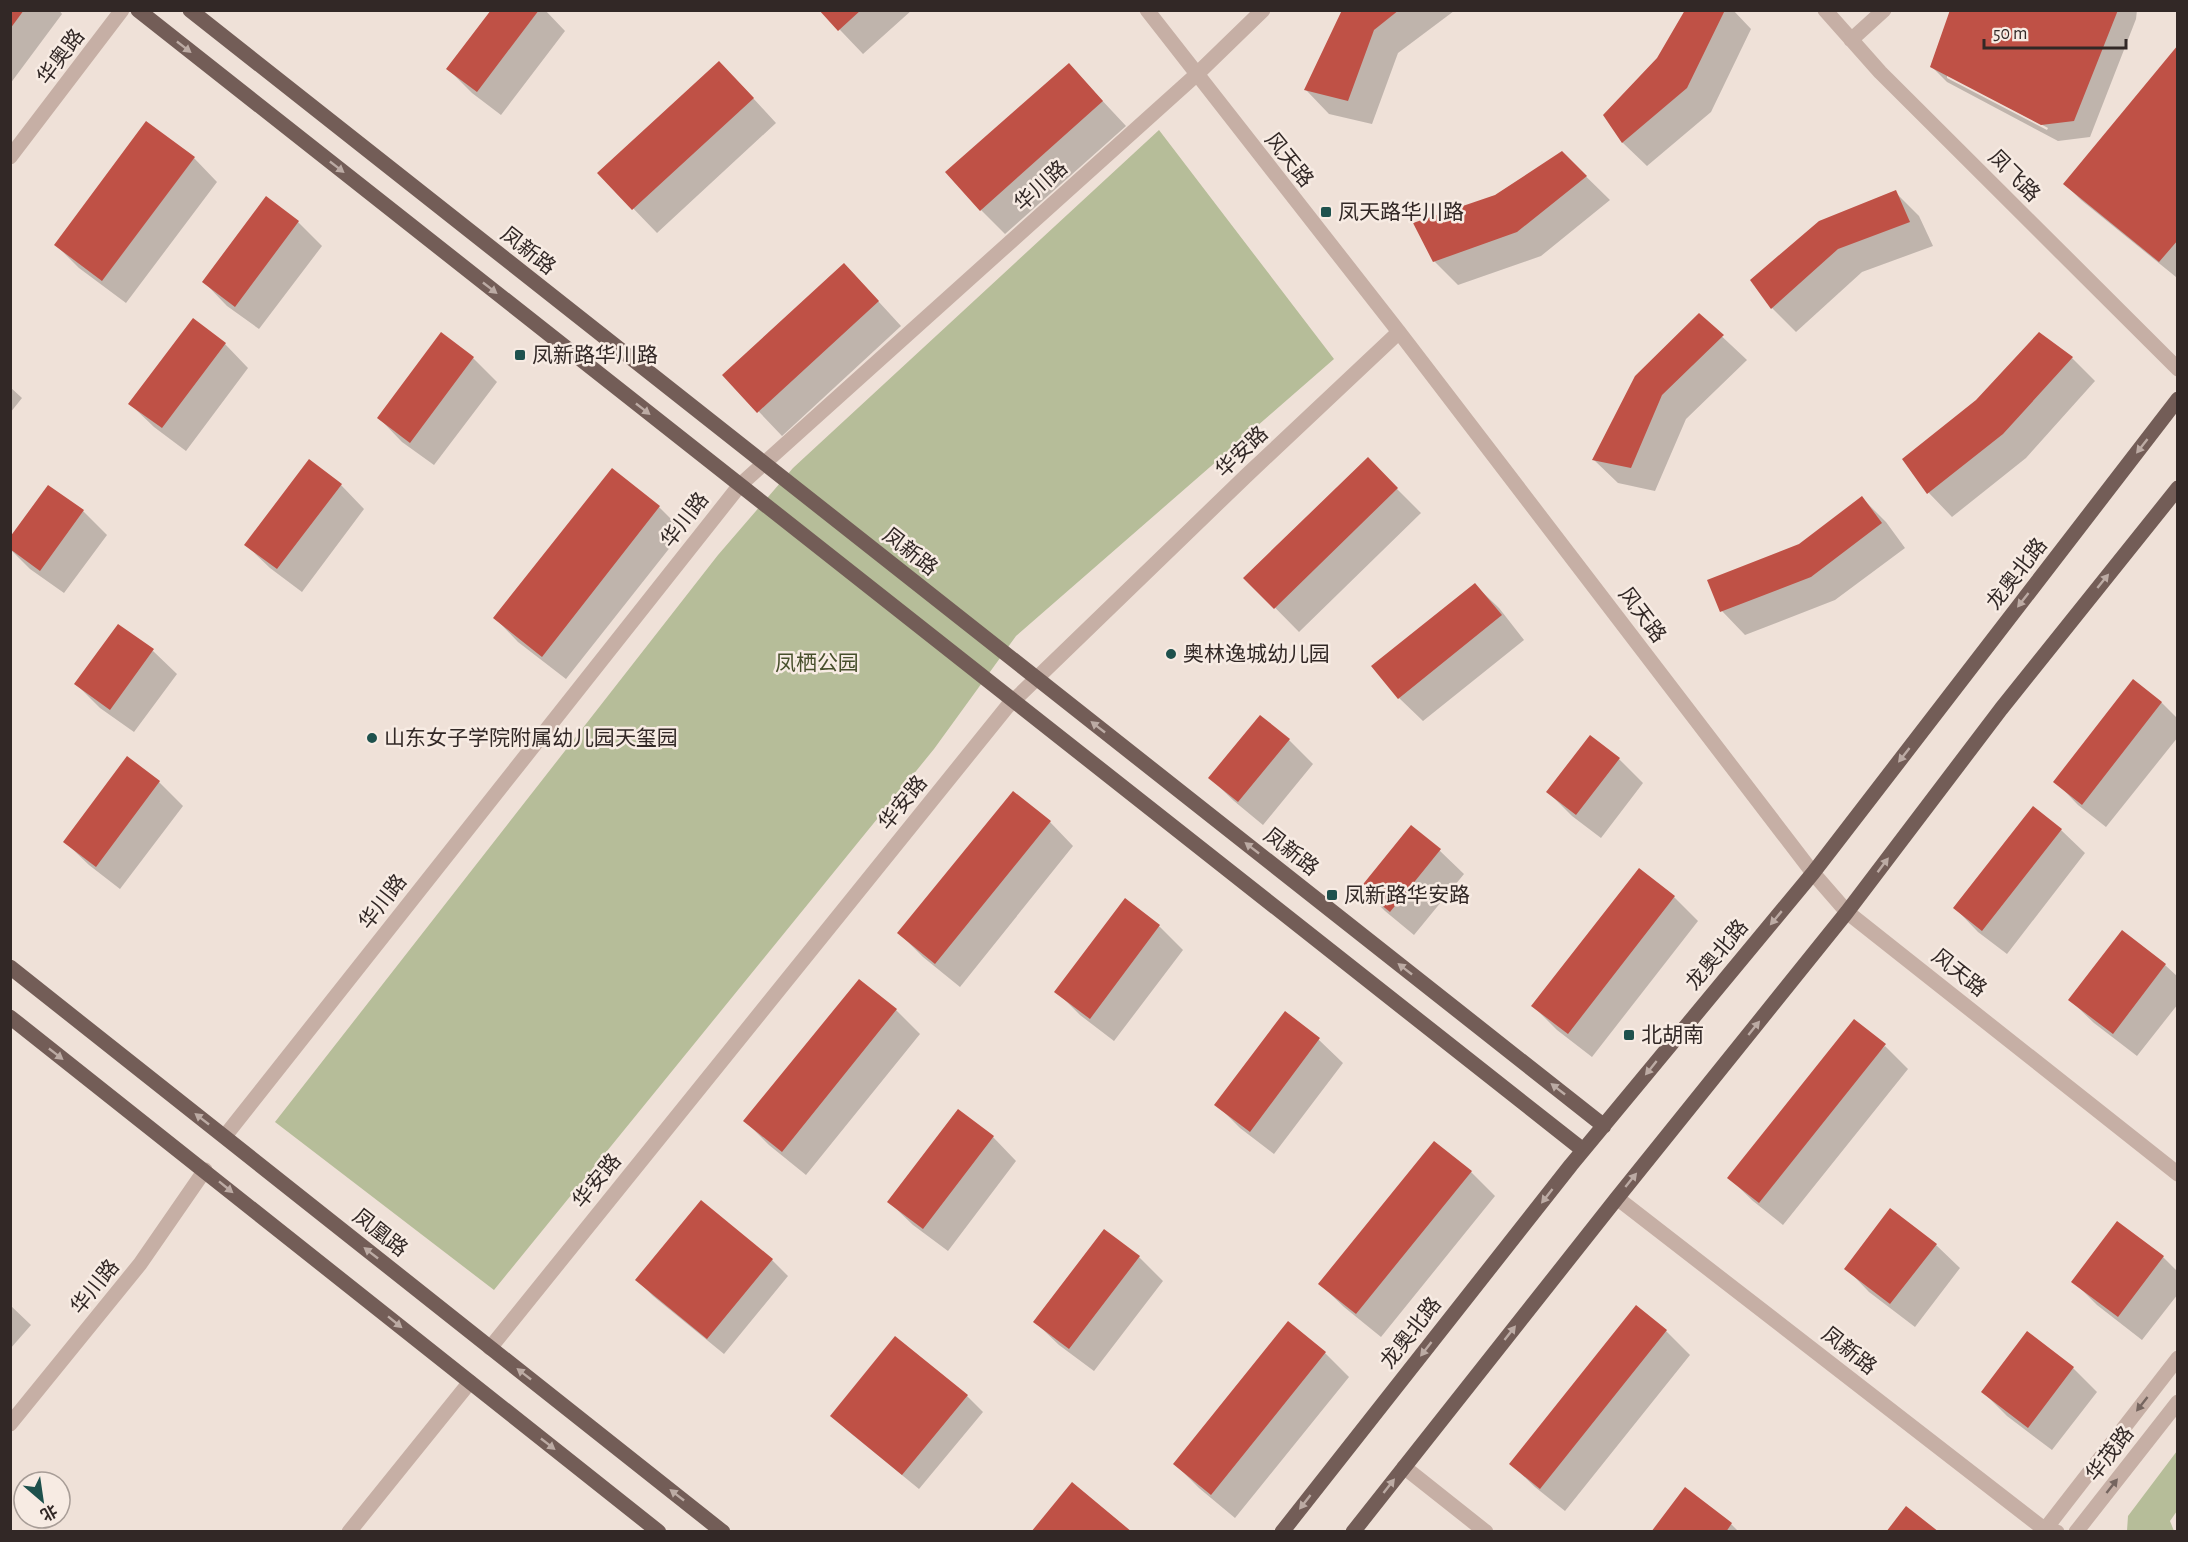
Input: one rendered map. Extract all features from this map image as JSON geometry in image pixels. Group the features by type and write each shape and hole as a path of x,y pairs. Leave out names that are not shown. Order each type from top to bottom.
{"main road":[{"path":"138,10 1583,1150"},
{"name":"凤新路","path":"189,10 1604,1126"},
{"name":"龙奥北路","path":"1281,1532 1583,1150 1813,873 2178,399"},
{"path":"1353,1532 1847,912 2001,709 2178,488"},
{"name":"凤凰路","path":"10,968 723,1532"},
{"path":"10,1017 659,1532"}],"street":[{"name":"华奥路","path":"10,157 122,10"},
{"name":"风天路","path":"1147,10 1399,332 1813,873 1847,912 2178,1174"},
{"name":"华川路","path":"225,1136 740,485 1196,75 1263,10"},
{"name":"凤飞路","path":"1825,10 1880,72 2178,369"},
{"path":"1851,40 1884,10"},
{"name":"华安路","path":"490,1348 1014,701 1247,475 1399,332"},
{"name":"华川路","path":"10,1424 140,1264 205,1170"},
{"name":"凤新路","path":"1617,1198 2047,1531"},
{"path":"2047,1531 2178,1358"},
{"path":"349,1532 470,1382"},
{"name":"华茂路","path":"2076,1532 2178,1402"},
{"path":"1404,1467 1486,1532"}],"green space":[{"name":"凤栖公园","path":"1159,130 1334,359 1016,636 934,749 494,1290 275,1122 718,555 793,468"},
{"path":"2177,1451 2177,1511 2170,1521 2174,1531 2127,1531 2128,1516"}],"building":[{"path":"10,10 24,10 10,29"},
{"path":"491,10 539,10 477,92 446,69"},
{"path":"819,10 861,10 838,31"},
{"path":"1342,10 1399,10 1374,30 1348,101 1304,90"},
{"path":"1685,10 1725,10 1687,88 1622,143 1603,115 1657,58"},
{"path":"1950,10 2118,10 2074,121 2041,125 1930,67"},
{"path":"2178,45 2178,240 2159,262 2063,184"},
{"path":"719,61 754,98 632,210 597,173"},
{"path":"1069,63 1103,101 980,211 945,172"},
{"path":"146,121 195,157 102,281 54,245"},
{"path":"1562,151 1587,176 1517,232 1433,262 1413,223 1495,195"},
{"path":"1896,190 1910,222 1838,249 1771,309 1750,280 1819,221"},
{"path":"266,196 299,221 235,307 202,282"},
{"path":"844,263 879,301 757,413 722,375"},
{"path":"1699,313 1724,335 1662,395 1631,468 1592,460 1635,376"},
{"path":"193,318 226,343 162,428 128,404"},
{"path":"441,332 474,357 410,443 377,418"},
{"path":"2039,332 2073,357 2003,434 1927,494 1902,459 1976,400"},
{"path":"1368,457 1398,488 1274,609 1243,578"},
{"path":"309,459 342,484 277,569 244,545"},
{"path":"612,468 660,506 542,657 493,618"},
{"path":"48,485 84,510 40,571 10,549 10,537"},
{"path":"1862,496 1882,523 1811,577 1720,612 1707,580 1799,544"},
{"path":"1475,583 1502,615 1398,699 1371,666"},
{"path":"118,624 154,649 110,710 74,684"},
{"path":"2133,679 2162,702 2082,805 2053,782"},
{"path":"1260,715 1290,739 1238,802 1208,778"},
{"path":"1590,735 1620,758 1576,815 1546,792"},
{"path":"127,756 160,781 96,867 63,842"},
{"path":"1013,791 1051,821 935,964 897,933"},
{"path":"2033,806 2062,829 1982,931 1953,908"},
{"path":"1411,825 1441,849 1390,912 1360,888"},
{"path":"1639,868 1675,896 1568,1034 1531,1006"},
{"path":"1125,898 1160,925 1090,1019 1054,992"},
{"path":"2122,930 2166,964 2113,1034 2068,1000"},
{"path":"859,979 897,1009 782,1152 743,1121"},
{"path":"1285,1011 1320,1038 1250,1132 1214,1105"},
{"path":"1854,1019 1886,1044 1759,1203 1727,1178"},
{"path":"958,1109 994,1136 923,1229 887,1202"},
{"path":"1434,1141 1472,1171 1356,1314 1318,1284"},
{"path":"701,1200 773,1259 707,1339 635,1280"},
{"path":"1890,1208 1937,1244 1890,1304 1844,1269"},
{"path":"2117,1221 2164,1256 2118,1317 2071,1282"},
{"path":"1104,1229 1140,1256 1069,1349 1033,1322"},
{"path":"1636,1305 1667,1330 1540,1489 1509,1464"},
{"path":"1288,1321 1326,1352 1211,1495 1173,1464"},
{"path":"2027,1331 2074,1367 2028,1428 1981,1392"},
{"path":"895,1336 968,1395 902,1475 830,1416"},
{"path":"1072,1482 1132,1532 1031,1532"},
{"path":"1685,1487 1732,1523 1726,1532 1651,1532"},
{"path":"1906,1506 1939,1532 1886,1532"}],"place":[{"name":"凤天路华川路","path":"1326,212"},
{"name":"凤新路华川路","path":"520,355"},
{"name":"奥林逸城幼儿园","path":"1171,654"},
{"name":"山东女子学院附属幼儿园天玺园","path":"372,738"},
{"name":"凤新路华安路","path":"1332,895"},
{"name":"北胡南","path":"1629,1035"}]}
